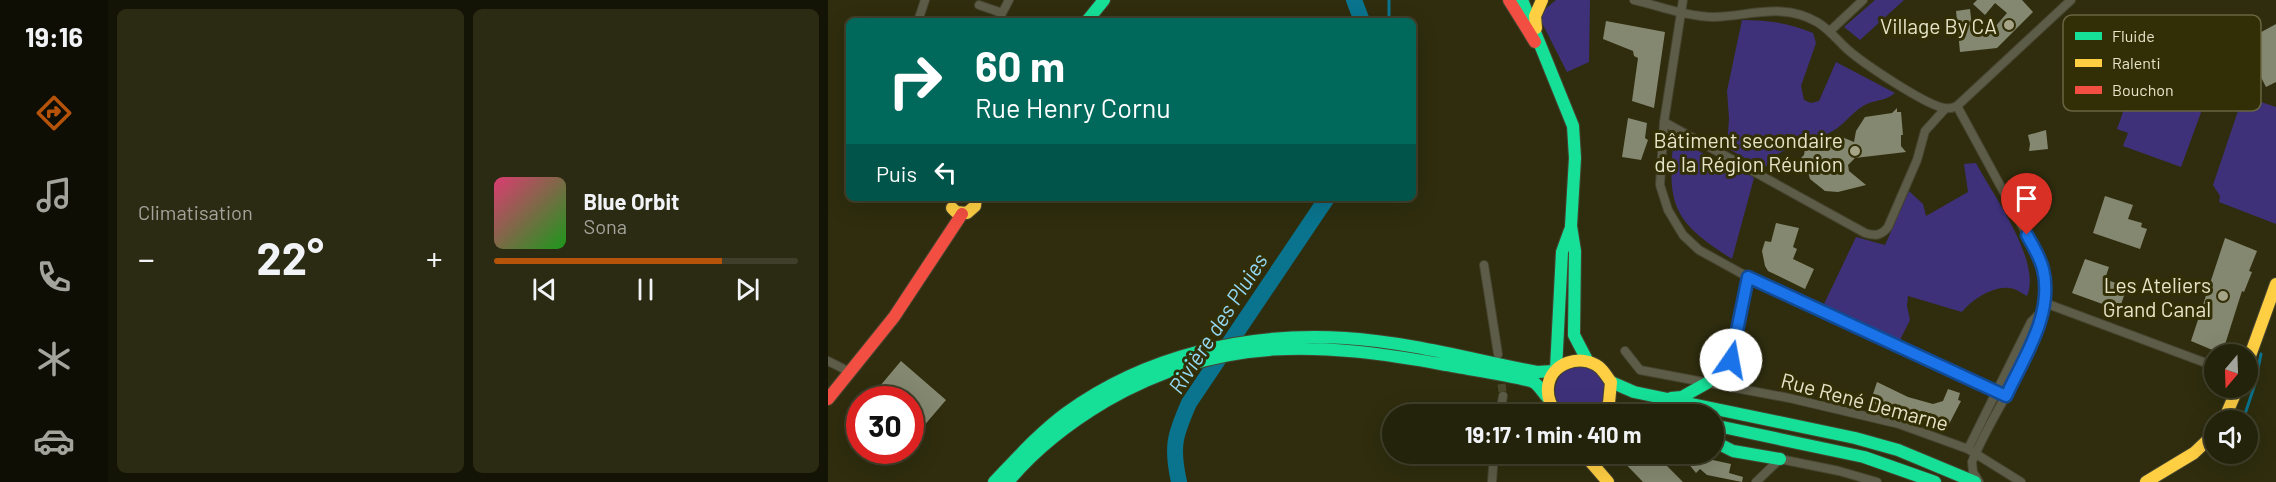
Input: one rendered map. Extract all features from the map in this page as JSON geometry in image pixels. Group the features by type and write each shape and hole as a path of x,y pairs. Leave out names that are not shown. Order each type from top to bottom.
{"main road":[{"path":"1089,18 1104,0"},
{"path":"1509,0 1527,32 1541,48"},
{"path":"1522,0 1573,126 1575,158 1571,226 1575,251 1574,335 1579,349 1587,360 1599,367 1611,382 1634,392 1855,438 1908,453 1977,482"},
{"path":"1536,32 1535,16 1542,0"},
{"path":"828,399 916,286 946,231 954,206 972,210 975,201"},
{"path":"1547,397 1555,370 1562,252 1571,226"},
{"path":"2254,344 2276,284"},
{"path":"994,482 1008,465 1054,422 1101,397 1174,368 1242,351 1308,347 1386,348 1537,372 1555,370 1573,360 1587,360"},
{"path":"1386,348 1534,382 1547,397 1549,404"},
{"path":"1607,404 1611,396 1611,382"},
{"path":"1666,399 1682,397 1707,383"},
{"path":"1008,482 1061,430 1101,397"},
{"path":"1724,427 1864,457 1935,482"},
{"path":"2146,482 2194,453 2204,444"},
{"path":"1724,446 1733,451 1780,459"},
{"path":"1592,464 1608,482"}],"street":[{"path":"919,18 925,0"},
{"path":"979,6 1000,17 1009,0"},
{"path":"1634,0 1713,17 1784,10 1816,21 1861,60 1921,98 1945,109"},
{"path":"1683,0 1664,122 1660,185 1668,210 1683,235 1699,250 1748,277 2006,396"},
{"path":"1830,31 1863,0"},
{"path":"1664,122 1874,236 1883,233 1893,214 1917,159 1925,130 1945,109 1958,106 2071,0"},
{"path":"1958,106 2038,255 2043,270 2044,306 2040,324 2006,396 1972,451"},
{"path":"1484,265 1498,354"},
{"path":"1725,386 1748,277"},
{"path":"2044,306 2204,362"},
{"path":"1977,482 1973,472 1972,451 1996,392 2031,322 2044,306"},
{"name":"Rue René Demarne","path":"1625,351 1640,370 1789,398 1899,424 1972,451 2021,482"},
{"path":"828,361 850,372"},
{"path":"1502,404 1503,396"},
{"path":"1756,482 1780,459 1839,471 1877,482"},
{"path":"1492,482 1493,464"}],"shaded area":[{"path":"1556,0 1590,0 1589,62 1567,72 1541,21 1544,10"},
{"path":"1875,0 1904,0 1860,40 1844,27"},
{"path":"1742,20 1778,23 1813,33 1816,43 1801,86 1804,100 1811,103 1819,101 1836,62 1895,93 1863,106 1829,133 1784,151 1773,158 1764,169 1727,148 1729,118 1727,91"},
{"path":"2261,102 2276,107 2276,224 2219,202 2220,196 2213,185 2238,111 2261,111"},
{"path":"2123,111 2202,111 2181,167 2123,146 2128,133 2117,129"},
{"path":"1674,137 1725,166 1728,162 1754,178 1732,259 1697,234 1678,210 1672,180"},
{"path":"1976,163 2004,210 2022,247 2028,265 2030,282 2027,296 2014,289 2000,288 1978,297 1962,312 1908,296 1907,306 1910,320 1900,340 1824,304 1856,237 1885,245 1909,191 1923,204 1926,216 1968,192 1964,164"},
{"path":"1575,366 1585,366 1594,370 1601,377 1605,386 1605,396 1602,404 1558,404 1555,396 1555,386 1559,377 1566,370"}],"building":[{"name":"Village By CA","path":"1977,0 2022,0 2033,12 1997,48 1960,52 1956,11 1970,9 1973,36 1988,35 2007,13 1995,3 1985,15 1973,4"},
{"path":"1606,21 1665,32 1654,108 1632,101 1638,58 1634,56 1633,51 1603,39"},
{"path":"2276,24 2276,82 2266,87 2261,77 2261,32"},
{"name":"Bâtiment secondaire de la Région Réunion","path":"1897,108 1897,112 1901,112 1903,135 1901,135 1901,146 1906,152 1855,158 1848,165 1849,171 1866,185 1838,192 1825,191 1810,179 1805,161 1798,161 1804,155 1805,149 1828,144 1837,135 1854,142 1856,131 1865,117 1892,113"},
{"path":"1628,118 1647,123 1645,138 1648,140 1641,160 1622,157"},
{"path":"2046,130 2048,149 2029,151 2028,135"},
{"path":"2105,196 2133,205 2128,219 2142,223 2141,227 2147,229 2140,249 2093,233"},
{"path":"1776,223 1799,228 1793,247 1797,249 1793,259 1814,269 1805,289 1768,271 1765,266 1762,251 1765,241 1771,242"},
{"name":"Les Ateliers Grand Canal","path":"2225,238 2257,251 2249,271 2252,272 2244,292 2242,291 2225,344 2204,344 2204,346 2191,341"},
{"path":"2085,259 2109,267 2105,279 2121,285 2120,288 2126,290 2119,310 2072,293"},
{"path":"901,361 946,400 924,426 924,386 880,386"},
{"path":"1877,382 1908,397 1933,404 1943,401 1948,389 1960,393 1958,400 1961,401 1947,428 1876,405 1871,400"},
{"path":"1724,462 1731,464 1729,473 1743,477 1742,482 1707,475 1700,469 1696,473 1689,464"},
{"path":"1626,464 1665,464 1683,482 1643,482"}],"waterway":[{"name":"Rivière des Pluies","path":"1354,0 1361,18"},
{"path":"1389,0 1389,18"},
{"name":"Rivière des Pluies","path":"1179,482 1175,459 1176,441 1189,403 1325,201"},
{"path":"2246,410 2261,354"}],"tunnel":[{"path":"1500,372 1503,396"}],"traffic: fast":[{"path":"1089,18 1104,0"},
{"path":"1522,0 1573,126 1575,158 1571,226 1575,251 1574,335 1587,360"},
{"path":"1556,369 1562,252 1570,230"},
{"path":"994,482 1047,429 1066,413 1097,393 1164,362 1235,344 1308,337 1369,340 1418,347 1537,372 1554,371"},
{"path":"1008,482 1053,437 1106,401 1148,380 1190,364 1231,355 1272,350 1314,349 1400,357 1530,381 1535,383 1547,397"},
{"path":"1611,382 1634,392 1855,438 1898,450 1975,482"},
{"path":"1671,398 1682,397 1707,383"},
{"path":"1724,427 1864,457 1935,482"},
{"path":"1724,446 1733,451 1780,459"}],"traffic: slow":[{"path":"1536,28 1535,16 1542,0"},
{"path":"952,208 956,212 967,213 975,206 976,201"},
{"path":"2254,344 2276,284"},
{"path":"1551,404 1548,395 1550,379 1560,366 1575,361 1592,363 1604,372 1611,382 1608,404"},
{"path":"2228,410 2233,398"},
{"path":"2146,482 2194,453 2204,444"},
{"path":"1592,464 1608,482"}],"traffic: jam":[{"path":"1509,0 1535,42"},
{"path":"828,399 894,317 962,214"}],"place":[{"name":"Village By CA","path":"2009,25"},
{"name":"Bâtiment secondaire de la Région Réunion","path":"1855,151"},
{"name":"Les Ateliers Grand Canal","path":"2223,296"}],"route":[{"path":"1731,360 1748,277 2006,396 2040,324 2045,303 2043,270 2027,235"}]}
